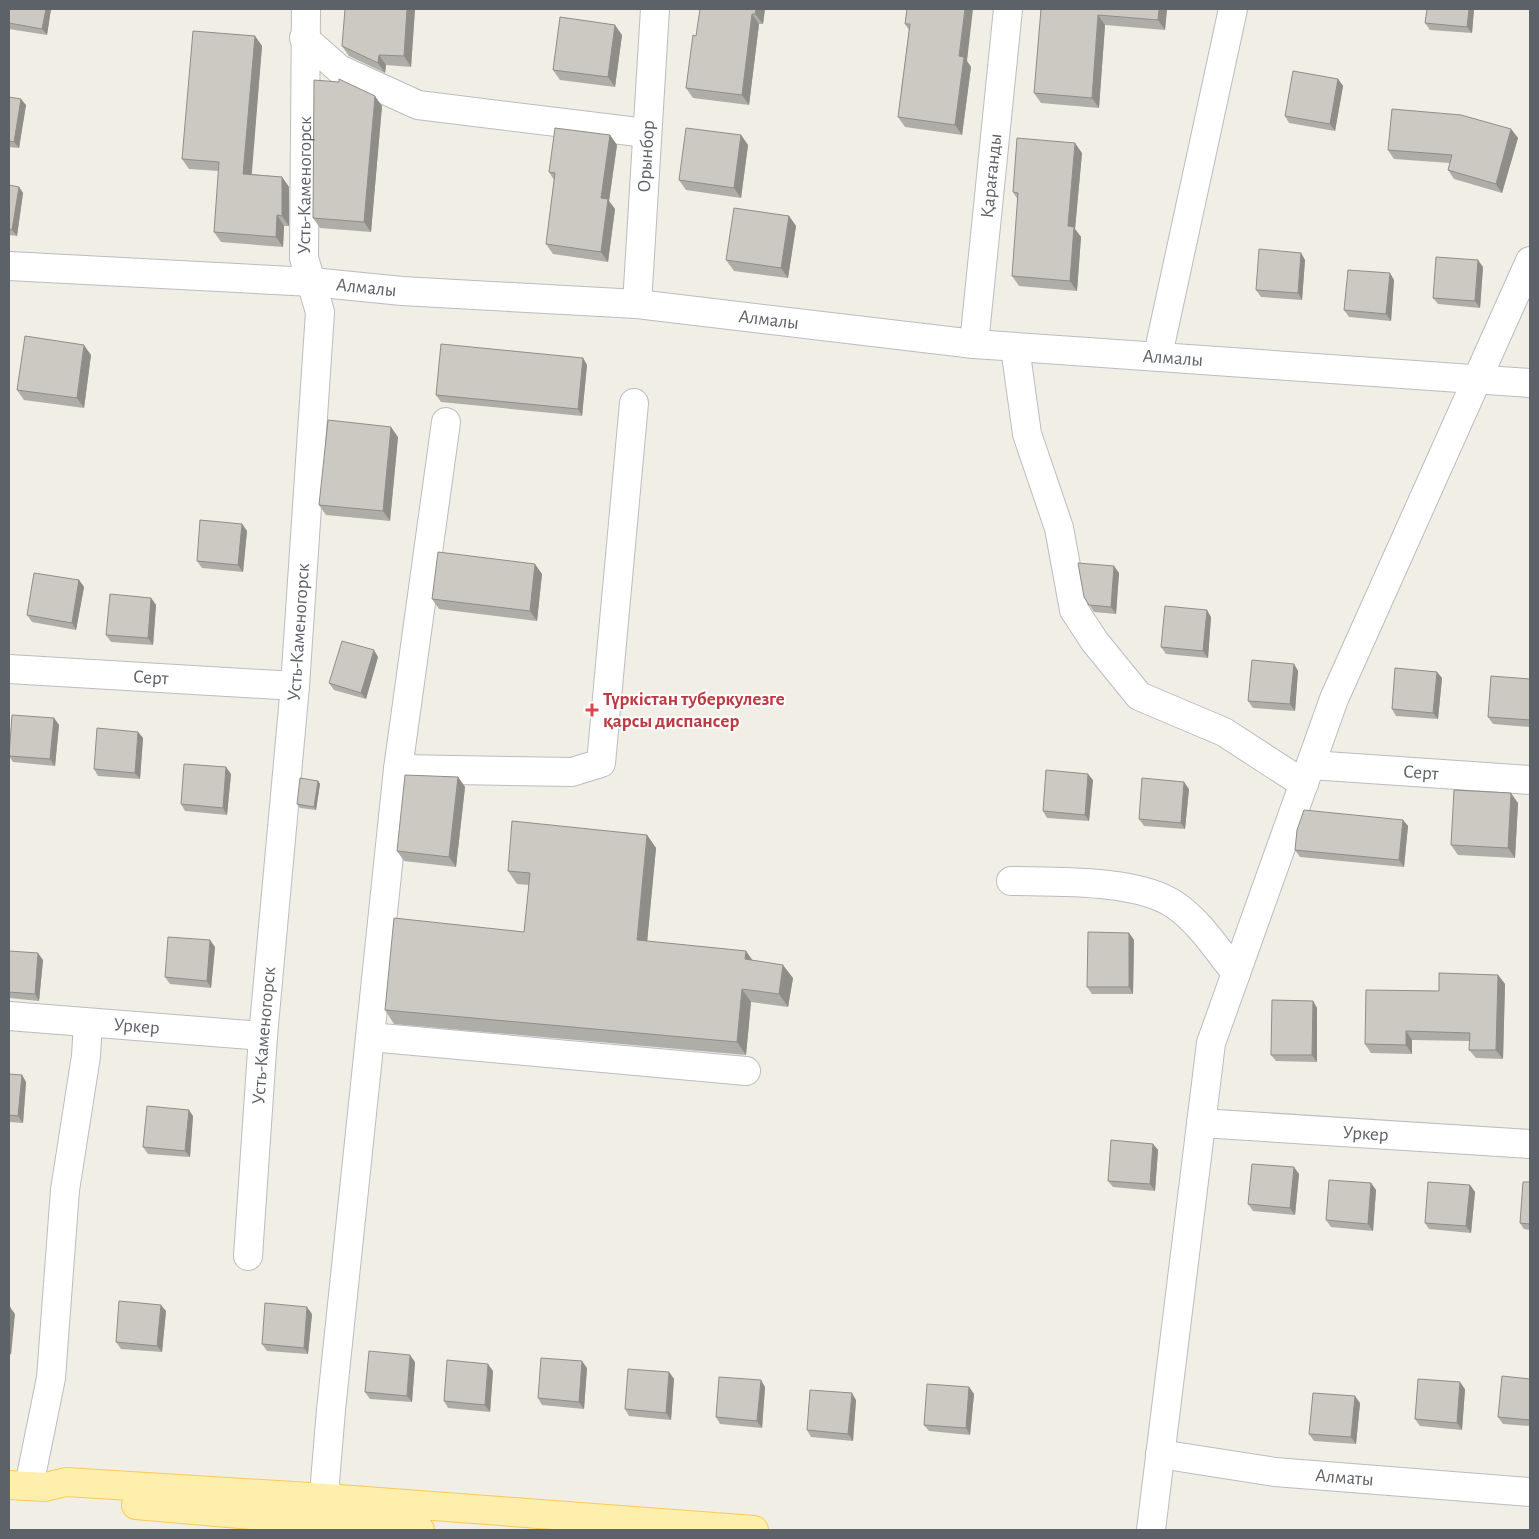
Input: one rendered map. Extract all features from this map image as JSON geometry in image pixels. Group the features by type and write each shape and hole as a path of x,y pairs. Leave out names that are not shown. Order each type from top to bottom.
{"main road":[{"path":"28,1486 66,1482 326,1498 754,1530"},
{"path":"28,1486 62,1498 420,1530"}],"street":[{"name":"Усть-Каменогорск","path":"248,1256 262,1036 295,686 320,312 304,258 304,38 306,9"},
{"name":"Орынбор","path":"637,304 655,9"},
{"name":"Қарағанды","path":"974,344 1008,9"},
{"path":"1158,355 1233,9"},
{"path":"304,38 340,69 418,105 646,133"},
{"path":"1151,1530 1211,1043 1334,698 1530,261"},
{"name":"Алмалы","path":"9,266 312,282 402,291 637,304 974,344 1158,355 1530,383"},
{"path":"1015,347 1027,434 1059,528 1074,610 1095,642 1139,696 1224,732 1307,775"},
{"path":"398,769 572,772 601,763 634,403"},
{"path":"326,1498 325,1482 330,1419 398,769 446,422"},
{"name":"Серт","path":"9,669 295,686"},
{"name":"Серт","path":"1307,775 1530,780"},
{"path":"1012,881 1072,882 1146,891 1175,905 1200,929 1236,973"},
{"name":"Уркер","path":"9,1016 262,1036"},
{"path":"28,1486 51,1378 65,1190 86,1056 88,1023"},
{"path":"370,1037 746,1071"},
{"name":"Уркер","path":"1201,1123 1530,1144"},
{"name":"Алматы","path":"1160,1454 1274,1472 1530,1492"}],"building":[{"path":"9,9 46,9 42,29 9,23"},
{"path":"345,9 407,9 404,56 379,55 378,63 342,46"},
{"path":"700,9 756,9 755,14 752,14 742,95 686,88 693,35 696,36"},
{"path":"907,9 965,9 959,56 964,57 955,125 898,117 910,24 905,24"},
{"path":"1041,9 1159,9 1158,20 1098,15 1092,98 1034,93"},
{"path":"1427,9 1469,9 1467,27 1425,23"},
{"path":"560,17 615,25 608,77 553,70"},
{"path":"193,31 255,36 243,174 282,177 282,216 277,215 276,237 214,232 219,162 182,159"},
{"path":"1293,71 1338,79 1330,124 1285,116"},
{"path":"339,79 375,96 364,222 313,218 314,80 339,82"},
{"path":"9,97 21,99 14,142 9,141"},
{"path":"1392,109 1461,115 1511,129 1496,184 1448,170 1452,155 1388,150"},
{"path":"555,128 610,135 601,198 608,199 601,252 546,244 555,173 549,172"},
{"path":"686,128 741,135 734,188 679,180"},
{"path":"1017,138 1075,143 1068,226 1074,227 1070,281 1012,276 1018,193 1013,192"},
{"path":"9,185 19,187 12,230 9,229"},
{"path":"734,208 789,216 781,268 726,260"},
{"path":"1259,249 1301,253 1298,293 1256,290"},
{"path":"1436,257 1478,260 1475,301 1433,298"},
{"path":"1348,270 1390,273 1386,314 1344,310"},
{"path":"25,336 84,345 77,398 17,390"},
{"path":"441,344 583,358 578,409 436,395"},
{"path":"328,420 391,427 383,511 319,505"},
{"path":"200,520 242,524 238,565 197,561"},
{"path":"438,552 535,564 530,611 432,599"},
{"path":"1078,563 1114,566 1111,607 1089,605 1084,597"},
{"path":"34,573 79,580 72,623 27,615"},
{"path":"110,594 151,598 148,638 106,635"},
{"path":"1165,606 1207,610 1203,651 1161,647"},
{"path":"342,641 374,650 361,693 329,683"},
{"path":"1252,660 1294,664 1290,704 1248,701"},
{"path":"1395,668 1437,672 1433,713 1392,709"},
{"path":"1491,676 1530,679 1530,720 1488,717"},
{"path":"12,715 54,718 50,759 9,756"},
{"path":"97,728 138,732 135,773 94,769"},
{"path":"184,764 226,767 223,808 181,804"},
{"path":"1046,770 1088,774 1085,815 1043,811"},
{"path":"405,775 458,777 449,857 397,851"},
{"path":"300,778 318,781 314,807 297,804"},
{"path":"1142,778 1184,782 1181,823 1139,819"},
{"path":"1454,790 1511,793 1508,848 1451,845"},
{"path":"1304,810 1403,820 1399,860 1295,850 1297,830"},
{"path":"512,821 647,835 637,940 746,951 745,959 783,965 779,994 742,989 737,1042 385,1010 394,918 524,932 530,873 508,871"},
{"path":"1088,932 1129,933 1129,987 1087,987"},
{"path":"168,937 210,940 207,981 165,977"},
{"path":"9,951 38,953 35,994 9,992"},
{"path":"1439,973 1498,975 1496,1050 1469,1050 1470,1033 1406,1031 1406,1045 1365,1044 1366,990 1439,991"},
{"path":"1272,1000 1313,1001 1312,1055 1271,1055"},
{"path":"9,1074 22,1075 18,1116 9,1115"},
{"path":"147,1106 189,1110 185,1151 143,1147"},
{"path":"1111,1140 1153,1144 1150,1184 1108,1181"},
{"path":"1252,1164 1294,1167 1290,1208 1248,1204"},
{"path":"1329,1180 1371,1183 1368,1224 1326,1220"},
{"path":"1428,1182 1470,1185 1466,1226 1425,1223"},
{"path":"1523,1182 1530,1182 1530,1224 1520,1223"},
{"path":"119,1301 161,1305 157,1346 116,1342"},
{"path":"265,1303 307,1307 304,1348 262,1344"},
{"path":"369,1351 410,1355 407,1396 365,1392"},
{"path":"541,1358 582,1361 579,1402 538,1398"},
{"path":"447,1360 488,1364 485,1405 444,1401"},
{"path":"628,1369 669,1372 666,1413 625,1409"},
{"path":"1502,1376 1530,1379 1530,1420 1498,1417"},
{"path":"719,1377 761,1380 757,1421 716,1417"},
{"path":"1418,1379 1460,1382 1457,1423 1415,1419"},
{"path":"927,1384 969,1387 966,1428 924,1425"},
{"path":"810,1390 852,1393 848,1434 807,1430"},
{"path":"1313,1393 1355,1396 1351,1437 1309,1434"}],"place":[{"name":"Түркістан туберкулезге қарсы диспансер","path":"592,710"}]}
